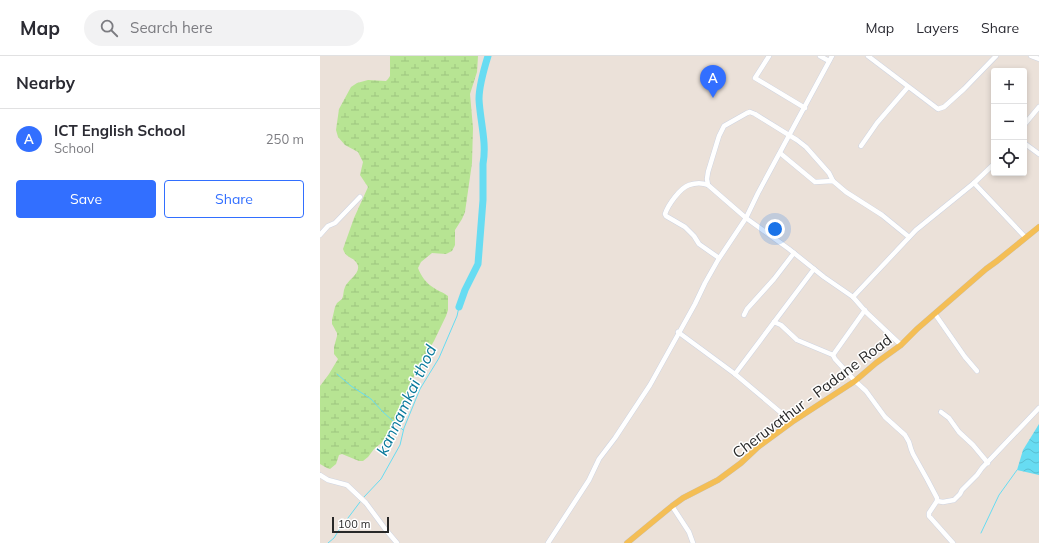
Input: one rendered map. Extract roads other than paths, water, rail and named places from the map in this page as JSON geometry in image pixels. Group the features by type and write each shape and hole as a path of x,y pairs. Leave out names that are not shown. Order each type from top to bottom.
{"main road":[{"name":"Cheruvathur - Padane Road","path":"627,543 672,506 689,495 718,480 741,463 758,447 792,422 855,382 876,363 901,345 986,269 1038,229"}],"street":[{"path":"769,56 755,78 805,108"},
{"path":"820,56 829,62"},
{"path":"548,543 589,480 599,459 615,438 642,396 719,258 746,218 832,56"},
{"path":"868,56 938,109 944,107 964,89 996,56"},
{"path":"1031,56 1039,59"},
{"path":"861,146 877,123 908,87"},
{"path":"1027,121 1039,107"},
{"path":"708,185 708,172 719,136 724,126 750,112 801,143 830,173 833,181 846,192 882,215 909,237"},
{"path":"1027,145 1039,154"},
{"path":"780,153 815,182 833,181"},
{"path":"853,297 909,237 950,201 974,183 991,167"},
{"path":"719,258 699,244 694,236 685,227 665,214 673,200 685,187 690,184 704,183 708,185 746,218 853,297 901,345"},
{"path":"974,183 1025,238"},
{"path":"320,236 328,226 334,223 360,197"},
{"path":"744,315 747,309 774,279 794,253"},
{"path":"735,374 814,269"},
{"path":"833,355 865,310"},
{"path":"935,314 965,357 977,371"},
{"path":"774,322 781,325 797,340 833,355 855,382 866,391 885,417 905,435 937,501"},
{"path":"678,332 735,374 792,422"},
{"path":"937,501 943,502 954,500 1039,408"},
{"path":"941,412 949,418 959,432 973,445 988,463"},
{"path":"320,475 328,480 347,485 366,503 397,543"},
{"path":"937,501 929,516 953,543"},
{"path":"672,506 689,532 693,543"}],"water":[{"path":"1039,424 1039,475 1017,470 1023,450"}],"waterway":[{"path":"459,307 465,290 478,264 483,200 484,156 479,94 488,56"},
{"name":"kannamkai thod","path":"364,497 381,479 400,445 404,428 420,389 439,358 457,316 459,307"},
{"path":"337,374 351,386 371,399 403,430"},
{"path":"981,533 999,495 1017,470"},
{"name":"kannamkai thod","path":"328,543 334,538 360,502"}],"place":[{"name":"ICT English School","path":"713,98"}]}
